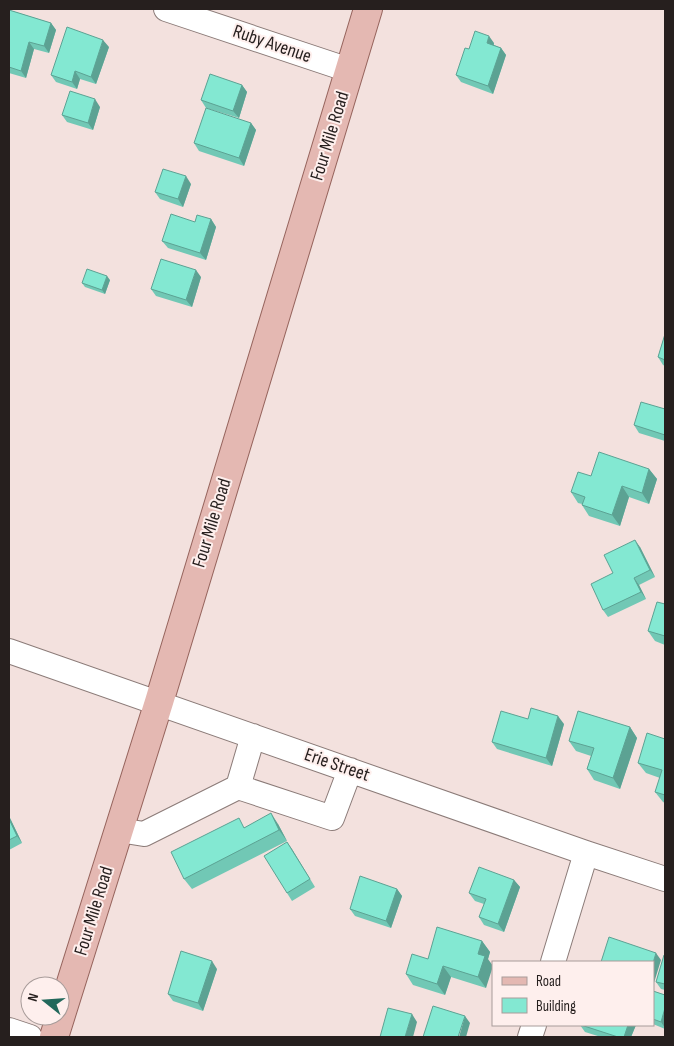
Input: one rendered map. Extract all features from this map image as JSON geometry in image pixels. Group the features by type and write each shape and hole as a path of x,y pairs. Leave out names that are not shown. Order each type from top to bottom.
{"main road":[{"name":"Four Mile Road","path":"54,1037 159,702 368,9"}],"street":[{"name":"Ruby Avenue","path":"166,9 350,70"},
{"name":"Erie Street","path":"9,651 665,879"},
{"path":"238,787 253,736"},
{"path":"119,830 144,834 238,787 332,818 350,770"},
{"path":"553,961 586,853"},
{"path":"9,1030 30,1037"}],"building":[{"path":"9,10 51,23 44,46 29,42 21,71 9,67"},
{"path":"67,27 103,40 91,77 75,71 72,82 51,75"},
{"path":"475,31 489,36 487,43 501,48 488,86 456,75 465,48 469,49"},
{"path":"210,74 242,85 233,111 201,100"},
{"path":"70,91 95,99 88,123 62,115"},
{"path":"206,108 251,123 239,158 194,143"},
{"path":"163,169 186,176 178,199 155,192"},
{"path":"171,214 195,222 197,215 211,219 200,253 162,241"},
{"path":"161,259 196,270 186,300 151,289"},
{"path":"87,269 107,276 102,290 82,283"},
{"path":"665,334 665,360 658,357"},
{"path":"641,402 665,409 665,435 634,425"},
{"path":"599,452 649,469 642,493 622,486 612,515 582,505 585,497 571,492 578,472 591,476"},
{"path":"635,540 650,570 634,578 641,592 603,610 591,584 613,573 604,555"},
{"path":"657,602 665,604 665,636 648,631"},
{"path":"531,708 558,716 546,758 492,742 501,711 528,719"},
{"path":"578,711 630,727 613,778 587,769 594,748 569,741"},
{"path":"647,733 665,739 665,795 655,792 662,770 638,763"},
{"path":"271,813 279,830 184,879 171,852 239,818 244,828"},
{"path":"9,819 17,836 9,840"},
{"path":"287,842 310,879 287,893 264,856"},
{"path":"479,867 514,880 498,924 479,917 486,899 469,893"},
{"path":"360,876 397,889 386,921 350,909"},
{"path":"437,927 482,941 478,954 485,956 478,977 443,966 437,984 406,974 412,954 428,959"},
{"path":"609,937 656,953 654,961 601,961"},
{"path":"181,951 212,961 198,1003 168,994"},
{"path":"665,955 665,984 656,982"},
{"path":"654,991 665,995 665,1008 661,1022 654,1019"},
{"path":"433,1006 465,1016 458,1037 423,1037"},
{"path":"388,1008 412,1014 405,1037 380,1037"},
{"path":"584,1026 628,1026 624,1037 618,1037"}]}
